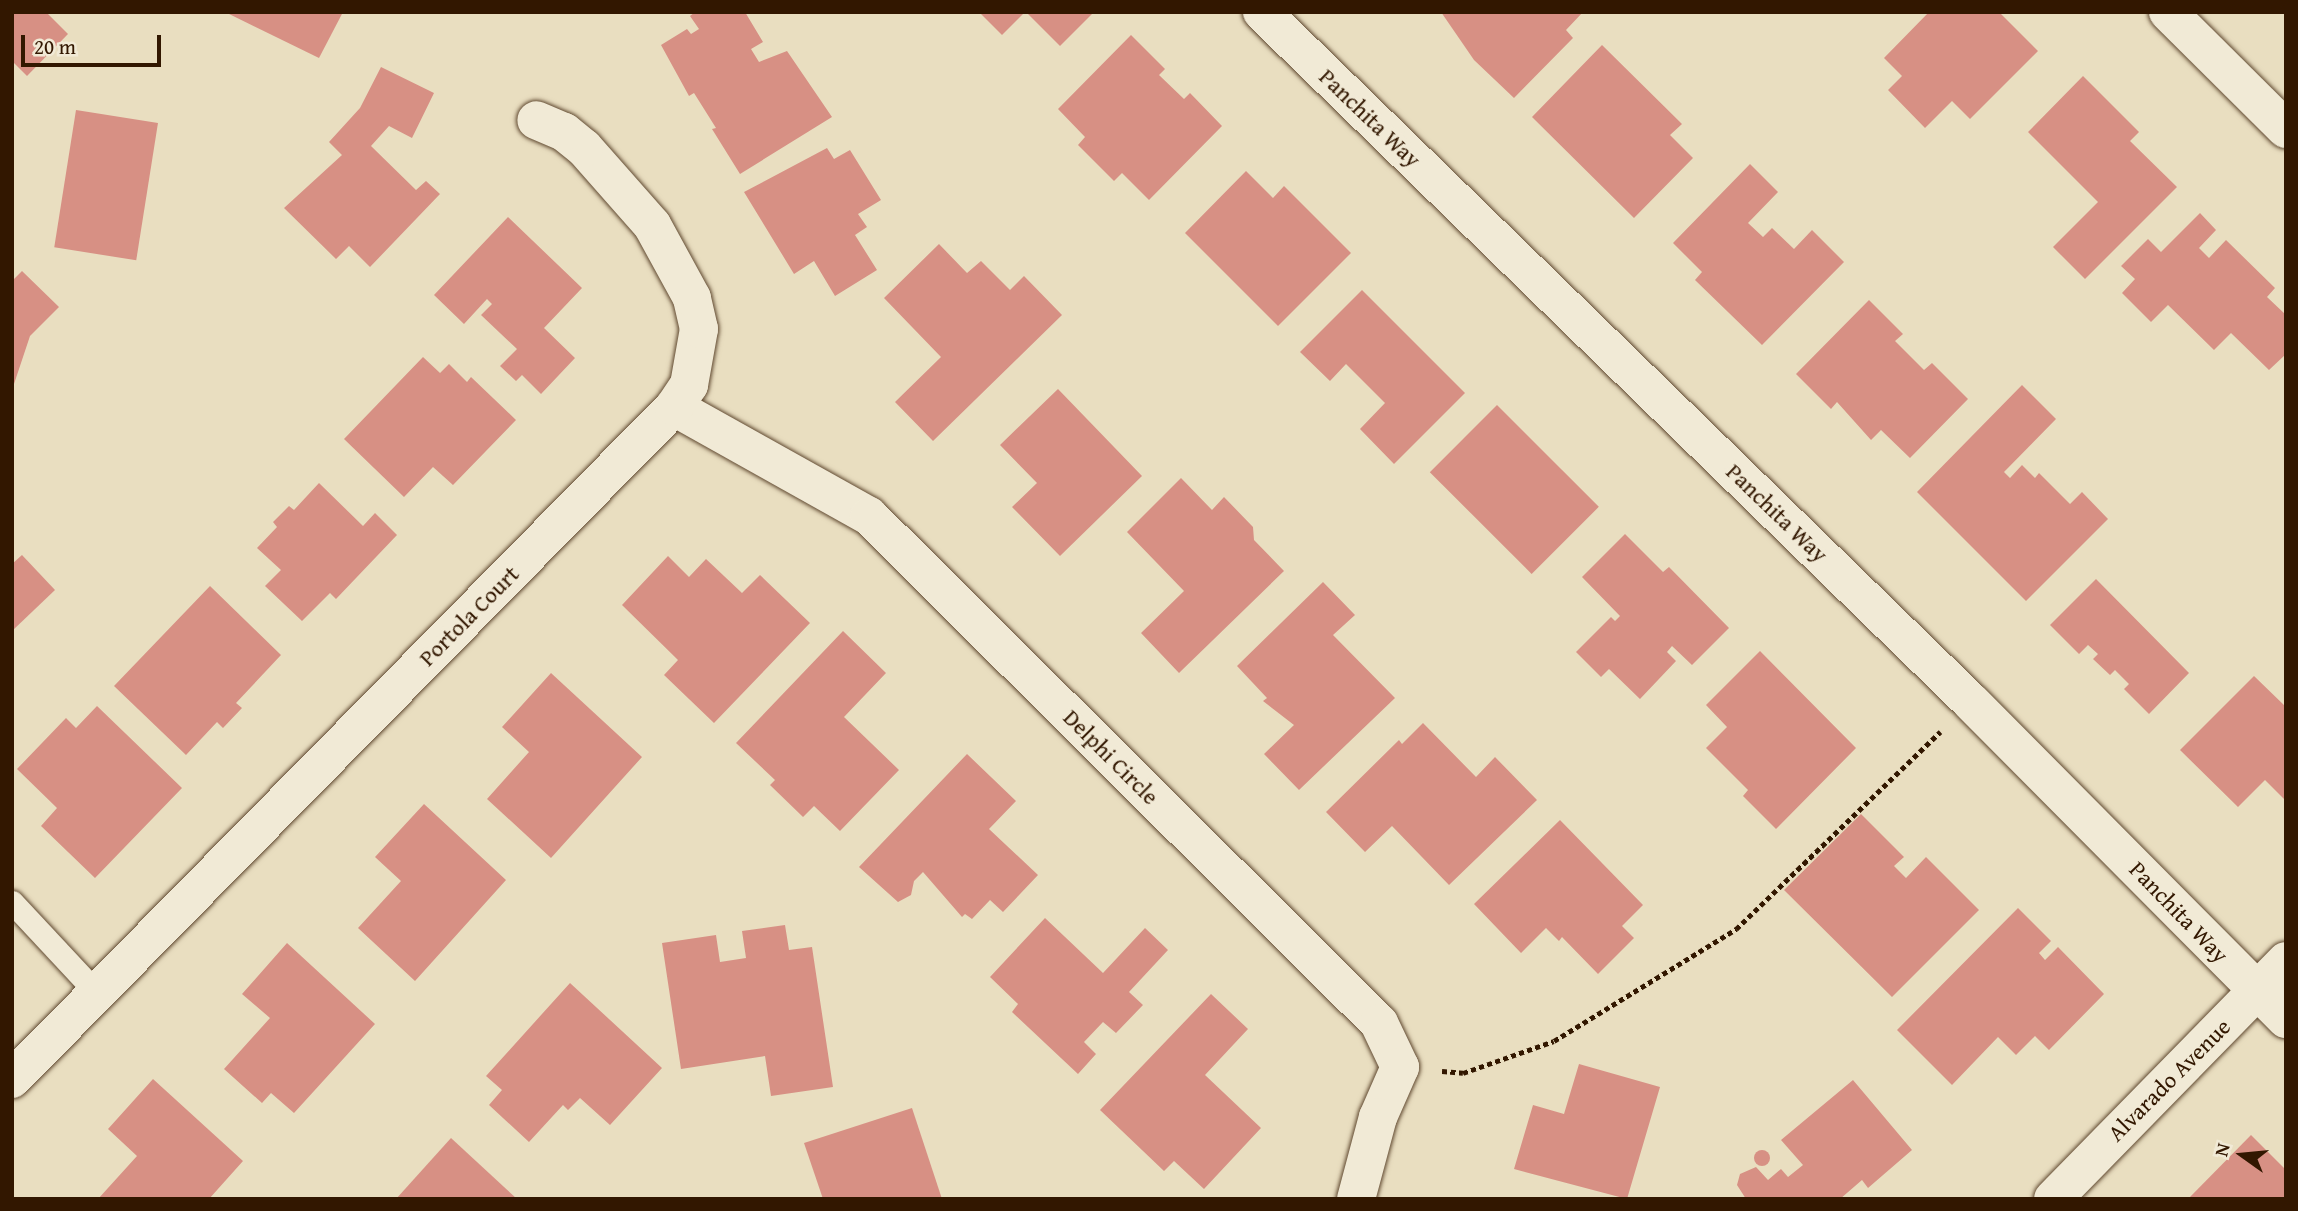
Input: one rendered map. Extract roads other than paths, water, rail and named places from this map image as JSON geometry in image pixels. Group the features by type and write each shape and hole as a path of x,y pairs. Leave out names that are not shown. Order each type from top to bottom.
{"street":[{"name":"Panchita Way","path":"1262,12 1971,702 2286,1019"},
{"path":"2168,12 2286,129"},
{"name":"Portola Court","path":"12,1079 674,407 689,385 699,328 692,298 652,225 584,148 536,120"},
{"name":"Delphi Circle","path":"674,407 869,516 1379,1023 1400,1067 1378,1117 1356,1199"},
{"name":"Alvarado Avenue","path":"2053,1199 2286,961"}],"lane":[{"path":"12,902 97,993"}]}
